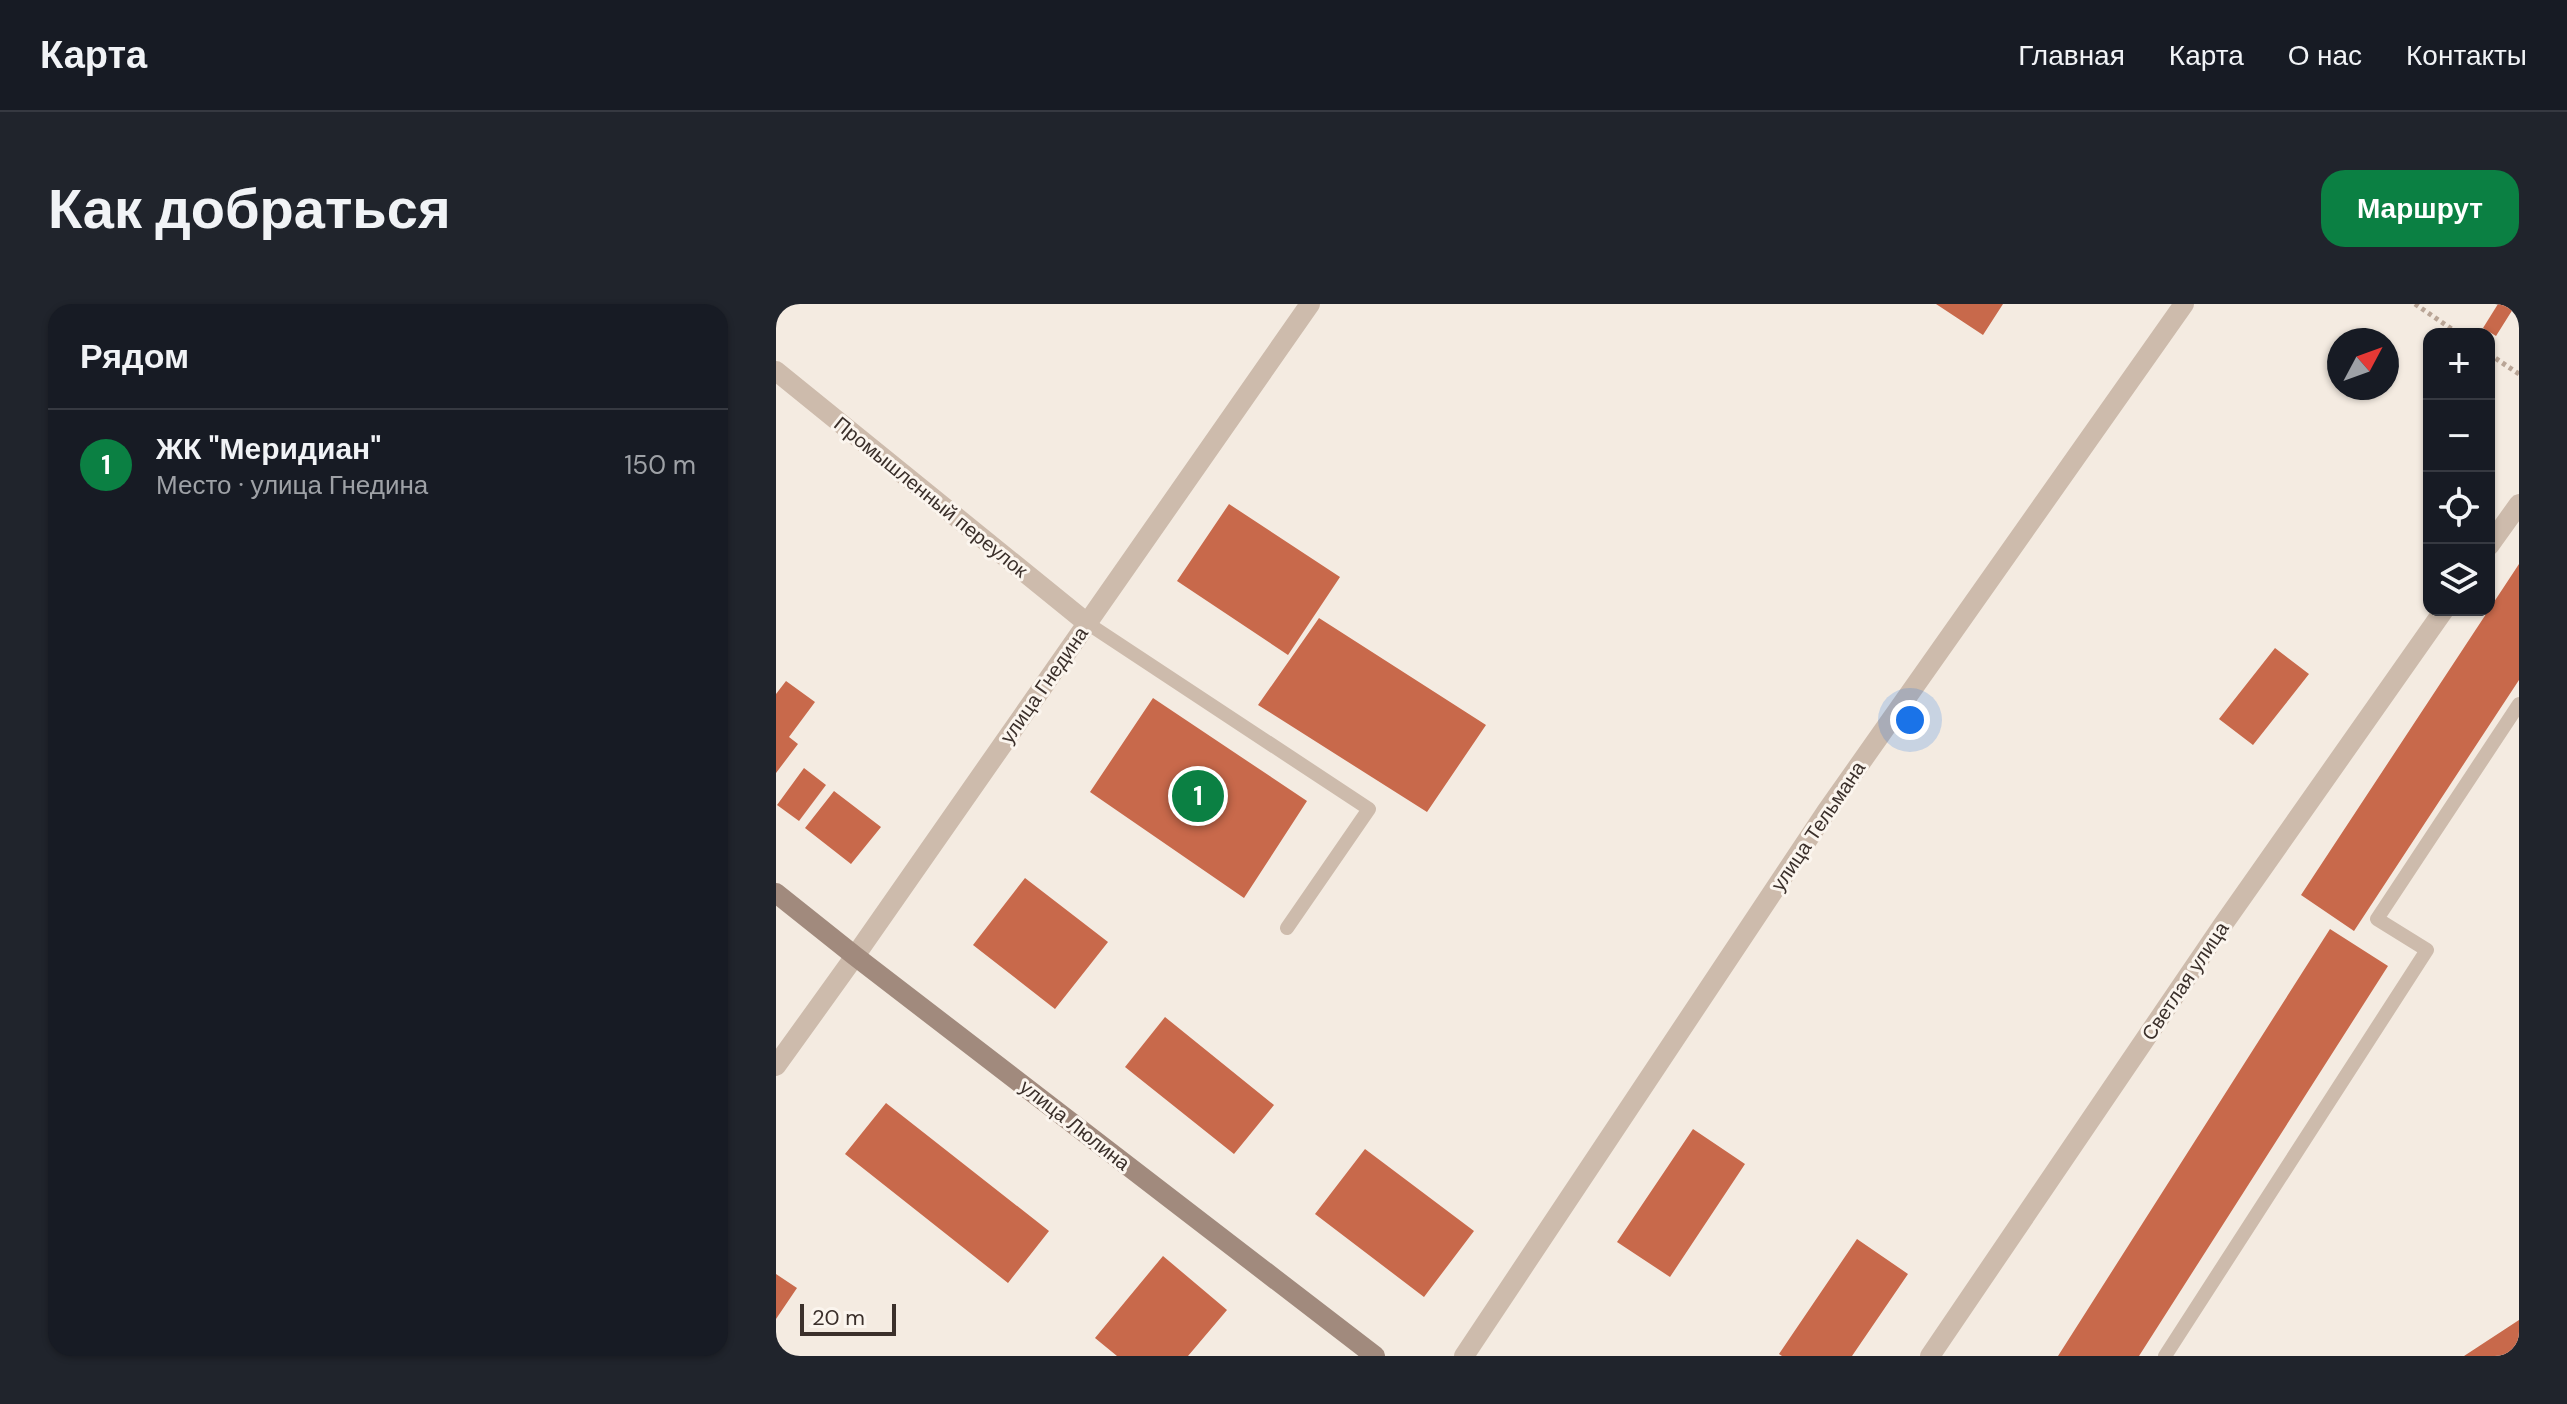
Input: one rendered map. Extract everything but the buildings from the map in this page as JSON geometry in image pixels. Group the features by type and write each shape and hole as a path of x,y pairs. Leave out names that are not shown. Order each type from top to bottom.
{"main road":[{"name":"улица Люлина","path":"776,893 1375,1356"}],"street":[{"name":"улица Гнедина","path":"776,1066 1310,304"},
{"name":"улица Тельмана","path":"1464,1356 1826,812 2184,304"},
{"name":"Промышленный переулок","path":"776,371 1087,623"},
{"path":"2490,544 2519,504"},
{"name":"Светлая улица","path":"1930,1356 2222,926 2440,616"}],"lane":[{"path":"1087,623 1369,809 1287,928"},
{"path":"2165,1356 2427,950 2377,919 2519,704"}],"path":[{"path":"2415,304 2450,328"},
{"path":"2495,358 2519,374"}],"place":[{"name":"ЖК \"Меридиан\"","path":"1198,796"}]}
